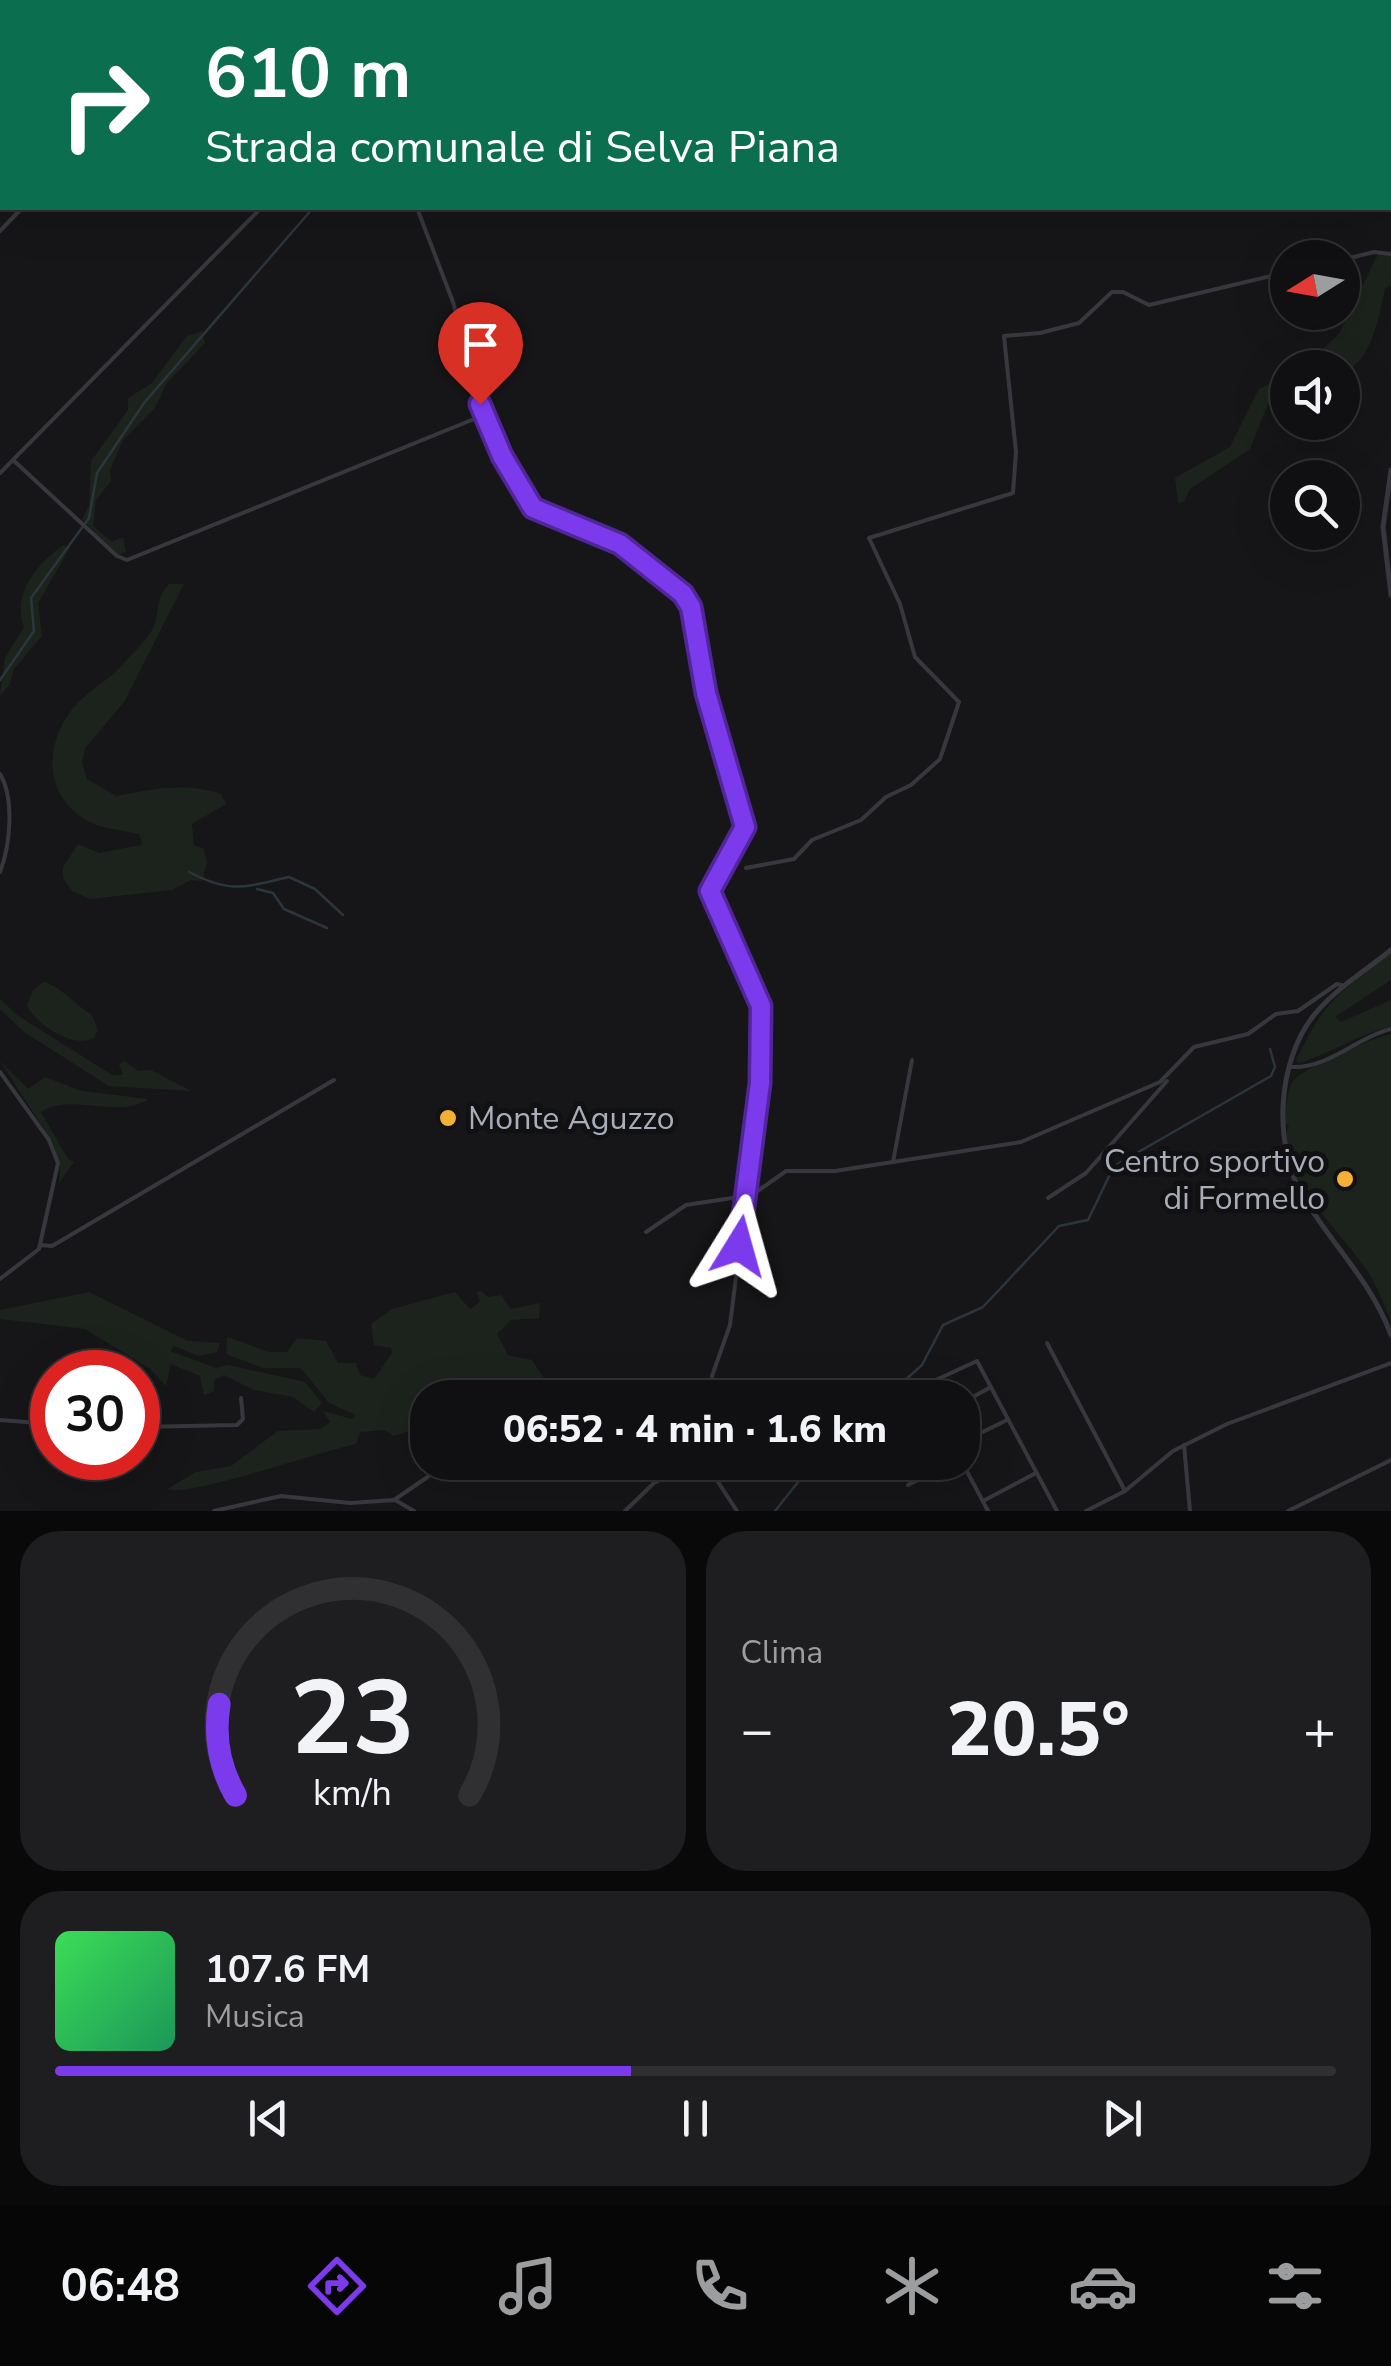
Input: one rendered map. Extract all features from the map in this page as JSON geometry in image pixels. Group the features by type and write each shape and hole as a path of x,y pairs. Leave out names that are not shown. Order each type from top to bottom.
{"street":[{"path":"0,231 20,210"},
{"path":"0,473 259,210"},
{"path":"418,210 453,302 484,415 502,456 533,508 620,544 683,594 691,607 706,693 745,827 710,889 761,1006 760,1083 730,1324 713,1370 713,1380"},
{"path":"1360,258 1391,254"},
{"path":"746,868 794,859 816,838 861,820 942,756 960,702 915,657 900,604 869,538 1013,494 1016,452 1003,336 1040,333 1079,322 1108,293 1124,292 1148,305 1270,276"},
{"path":"14,460 127,560 484,415"},
{"path":"1391,470 1383,536 1391,594"},
{"path":"0,774 8,814 0,872"},
{"path":"1391,950 1344,986 1310,1021 1292,1067 1282,1121 1292,1174 1316,1216 1367,1282 1391,1335"},
{"path":"1048,1198 1086,1173 1194,1047 1248,1034 1276,1014 1298,1012 1336,984 1344,986"},
{"path":"1292,1067 1323,1060 1363,1037 1391,1030"},
{"path":"893,1162 912,1060"},
{"path":"0,1072 22,1097 58,1160 40,1245 30,1259 0,1279"},
{"path":"646,1232 688,1204 746,1197 786,1171 826,1172 1021,1142 1170,1077"},
{"path":"40,1245 52,1246 334,1080"},
{"path":"1046,1343 1125,1491"},
{"path":"933,1380 973,1360 1056,1511"},
{"path":"1086,1511 1125,1491 1184,1445 1243,1417 1391,1364"},
{"path":"980,1393 991,1387"},
{"path":"160,1427 237,1425 243,1419 241,1398"},
{"path":"0,1420 30,1422"},
{"path":"980,1433 1008,1420"},
{"path":"1184,1445 1190,1511"},
{"path":"1288,1511 1391,1460"},
{"path":"983,1501 1036,1473"},
{"path":"394,1500 423,1480"},
{"path":"624,1511 660,1480"},
{"path":"717,1480 738,1511"},
{"path":"908,1485 918,1480"},
{"path":"972,1480 988,1511"},
{"path":"214,1511 274,1496 350,1502 394,1500 414,1511"}],"shaded area":[{"path":"1378,254 1391,256 1391,285 1385,289 1373,337 1361,358 1360,350 1322,350 1341,330 1360,330 1360,291"},
{"path":"202,331 205,343 167,383 154,409 123,440 110,470 111,481 96,500 93,526 112,542 123,537 126,552 118,555 82,519 89,506 91,461 128,410 128,398 151,384 187,336"},
{"path":"1270,384 1270,403 1250,449 1190,489 1184,502 1178,503 1175,478 1230,447 1259,389"},
{"path":"64,545 69,549 38,603 42,636 14,669 10,684 0,696 5,658 24,627 24,591 36,570"},
{"path":"169,584 184,584 124,702 85,748 82,763 87,779 116,796 194,788 221,794 226,804 192,824 194,845 204,849 207,863 202,881 191,880 172,890 90,899 72,891 63,878 63,867 78,844 99,853 141,845 142,841 139,834 94,824 63,799 55,782 54,746 70,712 149,635"},
{"path":"1391,953 1391,980 1335,1017 1341,1022 1391,1000 1391,1027 1311,1059 1296,1061 1315,1025 1335,999"},
{"path":"44,982 92,1015 98,1030 94,1038 66,1038 38,1020 27,1005 33,990"},
{"path":"0,999 17,1015 112,1075 123,1075 119,1064 125,1061 138,1071 151,1070 191,1091 109,1086 24,1032 0,1009"},
{"name":"Centro sportivo di Formello","path":"1391,1034 1391,1321 1371,1277 1301,1184 1286,1144 1289,1125 1285,1123 1289,1092 1298,1077 1337,1054"},
{"path":"0,1061 28,1089 45,1077 82,1091 148,1099 122,1107 67,1104 41,1112 68,1159 74,1162 59,1183 60,1166 53,1143"},
{"path":"89,1292 188,1341 220,1343 217,1352 199,1356 174,1346 170,1351 216,1368 228,1365 305,1382 322,1403 314,1412 293,1397 254,1390 224,1375 214,1380 214,1391 204,1395 200,1376 171,1364 166,1386 160,1380 160,1350 119,1350 85,1329 0,1319 0,1310"},
{"path":"455,1292 470,1309 480,1302 477,1292 488,1297 501,1295 511,1309 540,1303 539,1318 511,1320 497,1334 508,1355 532,1360 545,1380 410,1380 410,1431 393,1436 384,1430 360,1432 356,1444 226,1481 167,1489 196,1472 231,1466 278,1431 321,1429 330,1422 323,1411 352,1419 356,1415 329,1403 301,1368 263,1368 226,1354 227,1337 269,1352 287,1352 297,1338 326,1341 338,1363 356,1363 360,1375 374,1379 392,1353 391,1348 374,1345 371,1324 392,1309"}],"waterway":[{"path":"0,680 34,631 31,598 89,518 97,473 144,403 311,210"},
{"path":"189,872 227,886 289,877 315,889 343,915"},
{"path":"257,889 273,893 284,909 327,928"},
{"path":"905,1380 922,1365 943,1325 983,1307 1059,1226 1088,1220 1114,1166 1271,1076 1275,1067 1270,1049"},
{"path":"775,1511 800,1480"}],"place":[{"name":"Monte Aguzzo","path":"448,1118"},
{"name":"Centro sportivo di Formello","path":"1345,1179"}],"route":[{"path":"480,404 502,456 533,508 620,544 683,594 691,607 706,693 745,827 710,891 761,1006 760,1083 739,1246"}]}
